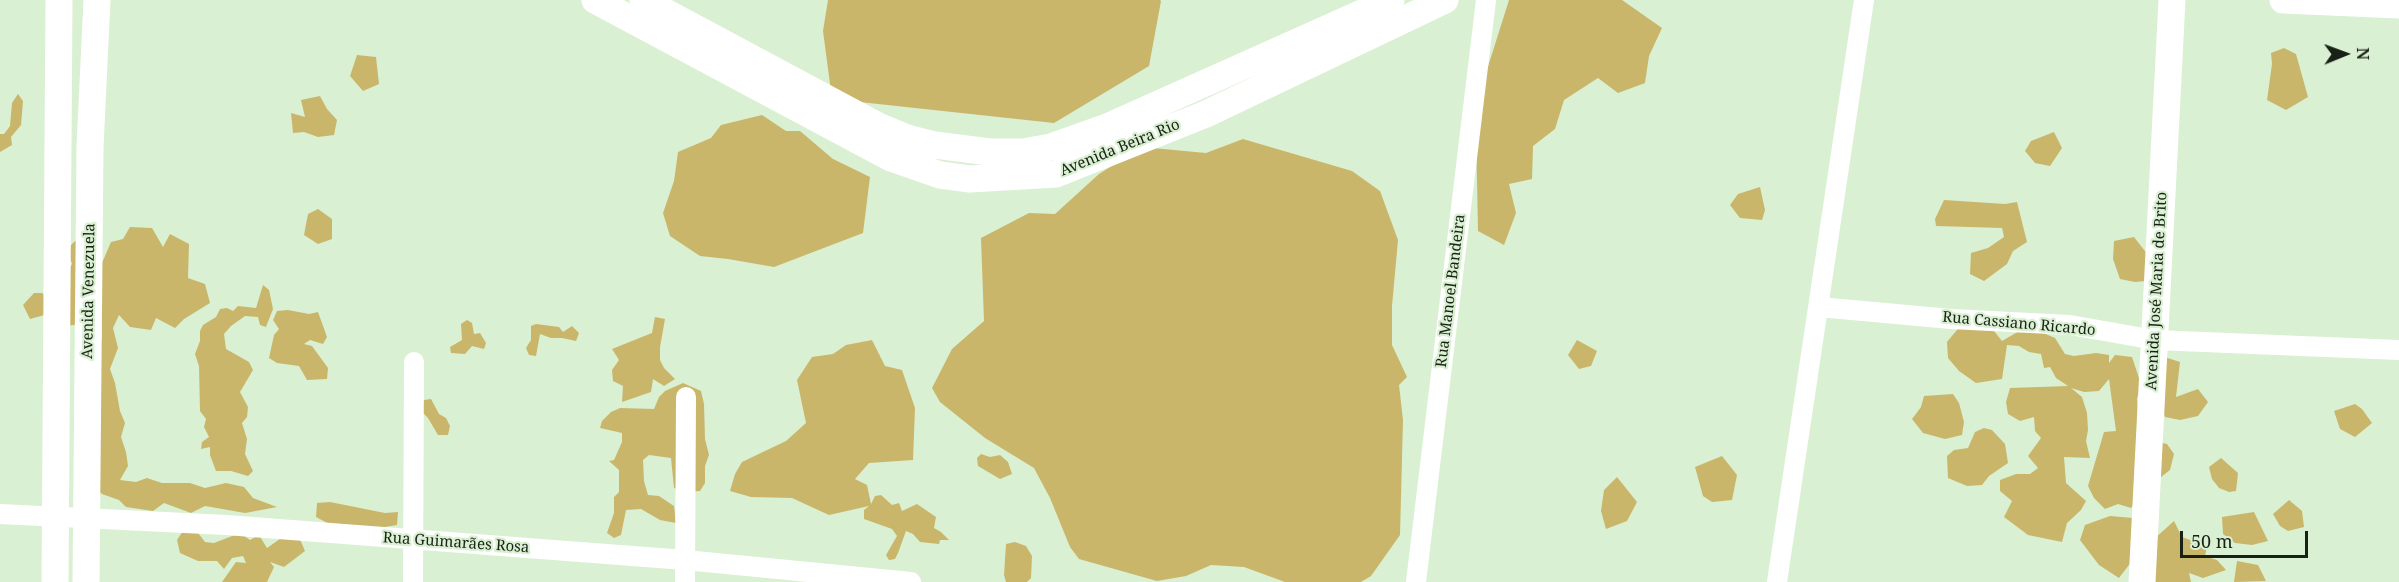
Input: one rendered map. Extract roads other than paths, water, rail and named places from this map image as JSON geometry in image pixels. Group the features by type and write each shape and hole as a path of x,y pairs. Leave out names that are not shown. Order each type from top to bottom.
{"main road":[{"path":"55,582 59,0"},
{"name":"Avenida Venezuela","path":"86,582 90,147 97,0"},
{"name":"Avenida Beira Rio","path":"595,0 891,158 940,175 970,179 1056,174 1206,114 1445,0"},
{"name":"Avenida Beira Rio","path":"643,0 878,126 908,138 935,145 989,152 1023,152 1052,147 1107,127 1391,0"},
{"name":"Avenida José Maria de Brito","path":"2142,582 2172,0"},
{"path":"2283,0 2399,5"},
{"path":"1195,87 1206,114"},
{"path":"56,334 88,334"}],"street":[{"name":"Rua Manoel Bandeira","path":"1416,582 1486,0"},
{"path":"1777,582 1863,0"},
{"name":"Rua Cassiano Ricardo","path":"1819,307 1951,319 2070,325 2155,340 2399,350"},
{"path":"413,582 414,362"},
{"path":"685,582 686,398"},
{"name":"Rua Guimarães Rosa","path":"0,514 226,525 685,560 911,582"}]}
